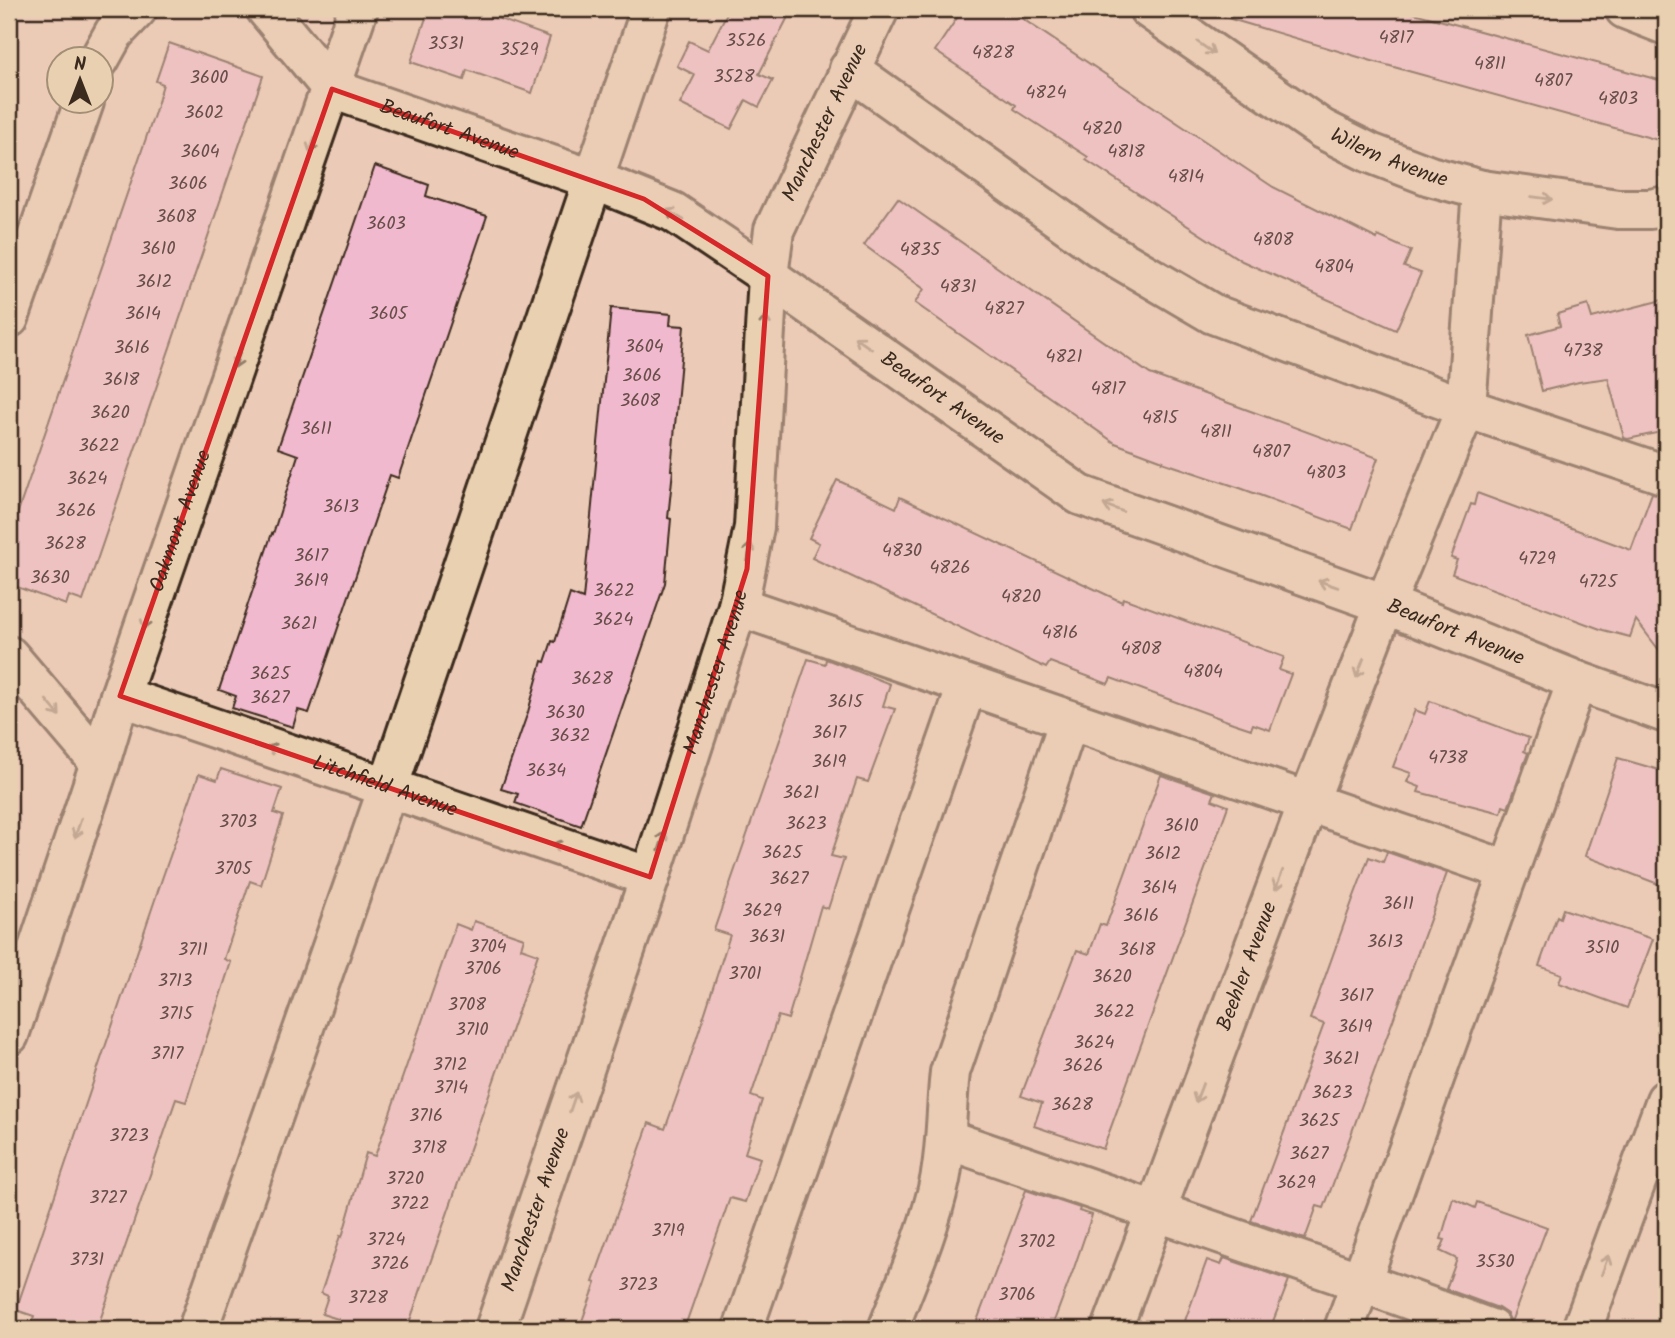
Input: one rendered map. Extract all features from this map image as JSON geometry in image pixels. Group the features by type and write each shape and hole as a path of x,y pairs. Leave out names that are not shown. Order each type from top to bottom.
{"street":[{"path":"107,46 114,33 137,9"},
{"path":"266,9 332,89"},
{"name":"Oakmont Avenue","path":"9,1035 120,696 358,9"},
{"path":"198,1329 388,788 651,9"},
{"name":"Manchester Avenue","path":"495,1329 650,877 738,606 754,527 768,276 774,230 878,9"},
{"name":"Wilern Avenue","path":"1149,9 1322,129 1370,153 1430,176 1482,190 1618,209 1666,206"},
{"path":"1625,9 1666,25"},
{"path":"849,69 1099,247 1213,314 1466,408 1658,466"},
{"name":"Beaufort Avenue","path":"332,89 594,180 673,212 1080,495 1385,604 1577,681 1666,713"},
{"path":"11,300 79,116"},
{"name":"Beehler Avenue","path":"1112,1329 1308,803 1385,604 1466,408 1482,190"},
{"path":"738,606 1509,871"},
{"path":"9,656 100,763"},
{"path":"1343,1329 1577,681"},
{"path":"743,1329 967,686"},
{"name":"Litchfield Avenue","path":"120,696 650,877"},
{"path":"888,1329 931,1219 946,1139 945,1111 950,1072 1069,720"},
{"path":"1582,1329 1666,1100"},
{"path":"946,1139 1491,1329"}],"highlighted area":[{"path":"332,89 644,199 768,276 747,569 650,877 120,696"}],"building":[{"path":"429,9 490,9 488,15 550,37 532,93 467,70 464,80 411,62"},
{"path":"729,9 792,9 759,74 773,80 759,107 746,100 731,129 680,104 695,75 677,66 689,41 708,50"},
{"path":"963,9 1008,9 1273,187 1377,239 1378,236 1411,251 1404,267 1421,273 1396,330 1242,261 1086,160 1088,157 1014,109 1016,105 935,51"},
{"path":"1225,9 1399,9 1659,80 1666,83 1666,109 1658,140 1224,17"},
{"path":"169,43 263,76 83,601 69,596 66,605 9,584 9,538 156,109 163,84 156,81"},
{"path":"375,166 429,185 426,196 487,216 398,478 390,475 309,713 298,710 293,727 232,708 236,696 219,690 298,455 278,448"},
{"path":"898,198 1150,374 1378,458 1352,529 1115,443 915,303 924,289 864,245"},
{"path":"1666,299 1666,431 1624,438 1608,378 1542,391 1528,335 1560,326 1557,314 1588,305 1592,318"},
{"path":"611,308 671,314 670,325 684,326 671,470 668,518 671,519 665,583 581,826 515,803 518,794 501,789 528,712 542,661 545,662 552,641 555,642 570,594 583,599"},
{"path":"837,480 896,508 900,497 1122,602 1123,598 1284,657 1279,670 1291,674 1270,730 1253,724 1251,729 1111,678 1108,684 1050,662 1046,668 812,558 819,543 809,538"},
{"path":"1477,493 1631,550 1652,493 1666,496 1666,659 1636,620 1630,637 1603,630 1452,574 1457,560 1451,558"},
{"path":"808,659 825,664 826,659 890,684 883,706 895,709 868,782 857,779 831,856 844,859 828,909 821,906 788,1019 778,1016 751,1096 762,1100 745,1153 760,1158 745,1202 730,1198 684,1329 579,1329 649,1123 665,1129 689,1062 730,935 714,930"},
{"path":"1430,701 1529,738 1524,751 1528,753 1508,808 1503,806 1501,813 1418,792 1420,787 1407,782 1411,773 1393,767 1415,710 1425,714"},
{"path":"1618,758 1666,772 1666,887 1585,856"},
{"path":"221,769 282,789 274,813 283,816 261,885 250,881 224,959 231,962 186,1102 176,1099 97,1329 29,1329 34,1316 16,1310 163,876 199,774 217,780"},
{"path":"1161,775 1215,793 1212,800 1228,806 1103,1149 1034,1126 1042,1103 1021,1096 1077,950 1089,954 1100,924 1106,926"},
{"path":"1387,852 1447,873 1324,1208 1317,1206 1305,1239 1251,1221 1324,1024 1310,1019 1353,899 1369,857 1383,862"},
{"path":"1563,909 1653,939 1627,1008 1559,983 1562,974 1539,966 1557,916 1560,918"},
{"path":"474,921 524,938 521,948 538,954 407,1329 335,1329 338,1319 322,1314 328,1296 321,1293 340,1236 342,1237 366,1153 375,1156 456,924 471,930"},
{"path":"1026,1190 1080,1208 1079,1211 1092,1215 1074,1268 1051,1329 974,1329"},
{"path":"1453,1198 1475,1208 1477,1202 1547,1227 1511,1322 1507,1314 1498,1308 1446,1289 1457,1259 1440,1251 1445,1240 1441,1239"},
{"path":"1224,1258 1289,1280 1270,1329 1182,1329 1207,1260 1221,1265"}]}
